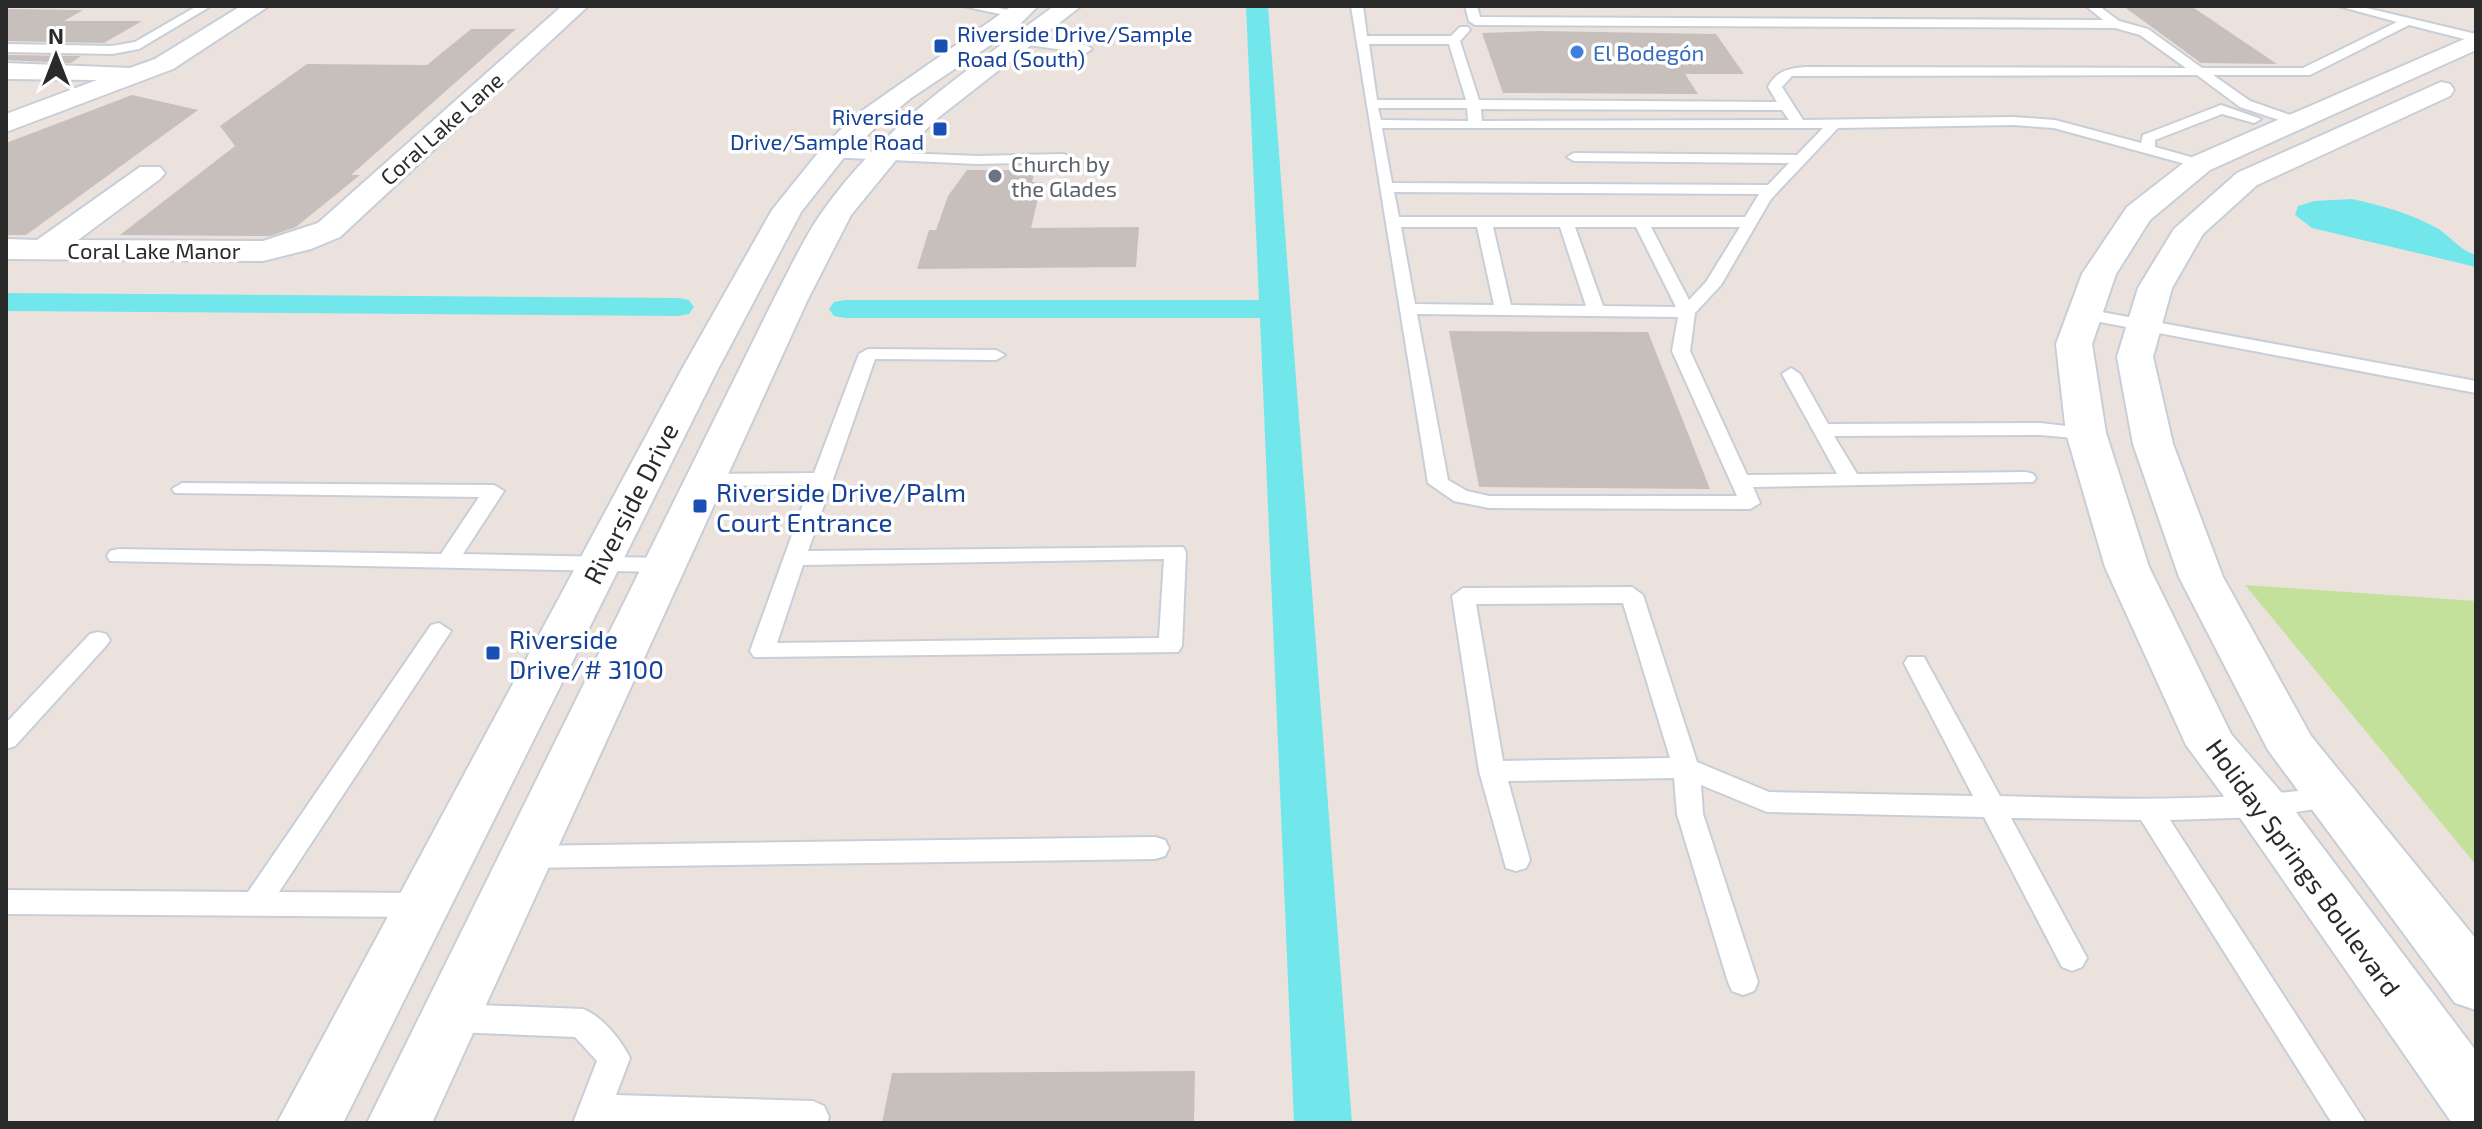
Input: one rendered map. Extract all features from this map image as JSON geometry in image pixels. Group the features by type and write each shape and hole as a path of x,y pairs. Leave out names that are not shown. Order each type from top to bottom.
{"street":[{"path":"6,124 164,64 257,6"},
{"name":"Coral Lake Lane","path":"300,242 329,230 576,6"},
{"path":"399,1123 791,299 837,212 929,111 1069,6"},
{"name":"Riverside Drive","path":"309,1123 728,314 787,210 832,154 902,92 1022,10"},
{"name":"Holiday Springs Boulevard","path":"2476,40 2200,164 2138,214 2099,274 2074,344 2086,433 2127,567 2211,745 2262,807 2476,1103"},
{"path":"6,71 141,74"},
{"path":"2476,73 2247,179 2190,229 2155,288 2135,357 2153,444 2201,577 2293,750 2476,984"},
{"path":"2353,97 2398,110"},
{"path":"2200,164 2247,179"},
{"path":"45,249 150,173"},
{"name":"Coral Lake Manor","path":"6,249 263,251 300,242"}],"lane":[{"path":"6,48 112,50 139,45 205,6"},
{"path":"969,6 1022,10"},
{"path":"1357,6 1371,104 1410,309 1438,483 1461,496 1489,502 1750,503 1681,351 1687,312 1713,285 1772,190 1835,123"},
{"path":"1471,6 1475,21"},
{"path":"1740,6 1753,22"},
{"path":"2092,6 2115,24"},
{"path":"2344,6 2476,40"},
{"path":"1362,40 1454,40 1475,21 2115,24 2144,32 2245,104 2290,124"},
{"path":"1799,124 1775,87 1778,78 1801,71 2305,72 2407,22"},
{"path":"1454,40 1474,105 1475,125"},
{"path":"1025,41 1086,49"},
{"path":"1371,104 1786,106"},
{"path":"2148,148 2148,138 2221,109 2290,124"},
{"path":"1375,124 2027,122 2055,124 2200,164"},
{"path":"1563,125 1584,188"},
{"path":"832,154 883,158 1064,158"},
{"path":"1574,157 1802,159"},
{"path":"1387,187 1772,190"},
{"path":"1393,222 1750,222"},
{"path":"1484,222 1504,310"},
{"path":"1566,222 1596,311"},
{"path":"1641,222 1687,312"},
{"path":"1410,309 1687,312"},
{"path":"2085,314 2476,387"},
{"path":"794,558 1175,552 1170,646 762,651 794,558 822,479 868,354 996,355"},
{"path":"1791,374 1851,480"},
{"path":"1821,430 2040,429 2086,433"},
{"path":"1740,481 2026,478"},
{"path":"704,480 822,479"},
{"path":"182,489 494,491 446,563"},
{"path":"118,556 664,565"},
{"path":"1516,860 1492,771 1463,596 1632,595 1686,768 1690,814 1743,982"},
{"path":"255,904 439,631"},
{"path":"6,739 98,640"},
{"path":"1916,663 1995,807 2072,958"},
{"path":"1492,771 1686,768 1767,802 2149,810 2262,807 2329,797"},
{"path":"2149,810 2350,1123"},
{"path":"526,857 1155,848"},
{"path":"6,902 423,905"},
{"path":"449,1017 583,1023 614,1058 592,1116 813,1117"}],"green space":[{"path":"2245,585 2476,601 2476,865"}],"water":[{"path":"2352,199 2394,210 2435,227 2476,255 2476,267 2312,228 2295,215 2298,206 2314,201"}],"building":[{"path":"2123,6 2191,6 2277,64 2201,63"},
{"path":"6,9 83,10 64,21 142,21 104,43 6,41"},
{"path":"471,29 516,29 351,175 360,175 296,227 270,236 120,235 235,146 220,126 307,64 427,65"},
{"path":"1482,33 1716,34 1744,74 1685,74 1698,94 1503,93"},
{"path":"6,55 81,56 71,63 6,60"},
{"path":"132,95 198,110 26,235 6,235 6,143"},
{"path":"967,170 1035,170 1032,182 1042,182 1031,228 1139,227 1136,267 917,269 929,230 936,230 948,196"},
{"path":"1449,331 1648,332 1710,489 1479,487"},
{"path":"1195,1071 1194,1123 882,1123 892,1073"}],"waterway":[{"path":"1257,6 1323,1123"},
{"path":"6,302 678,307"},
{"path":"845,309 1273,309"}],"place":[{"name":"Riverside Drive/Sample Road (South)","path":"941,46"},
{"name":"El Bodegón","path":"1577,52"},
{"name":"Riverside Drive/Sample Road","path":"940,129"},
{"name":"Church by the Glades","path":"995,176"},
{"name":"Riverside Drive/Palm Court Entrance","path":"700,506"},
{"name":"Riverside Drive/# 3100","path":"493,653"}]}
